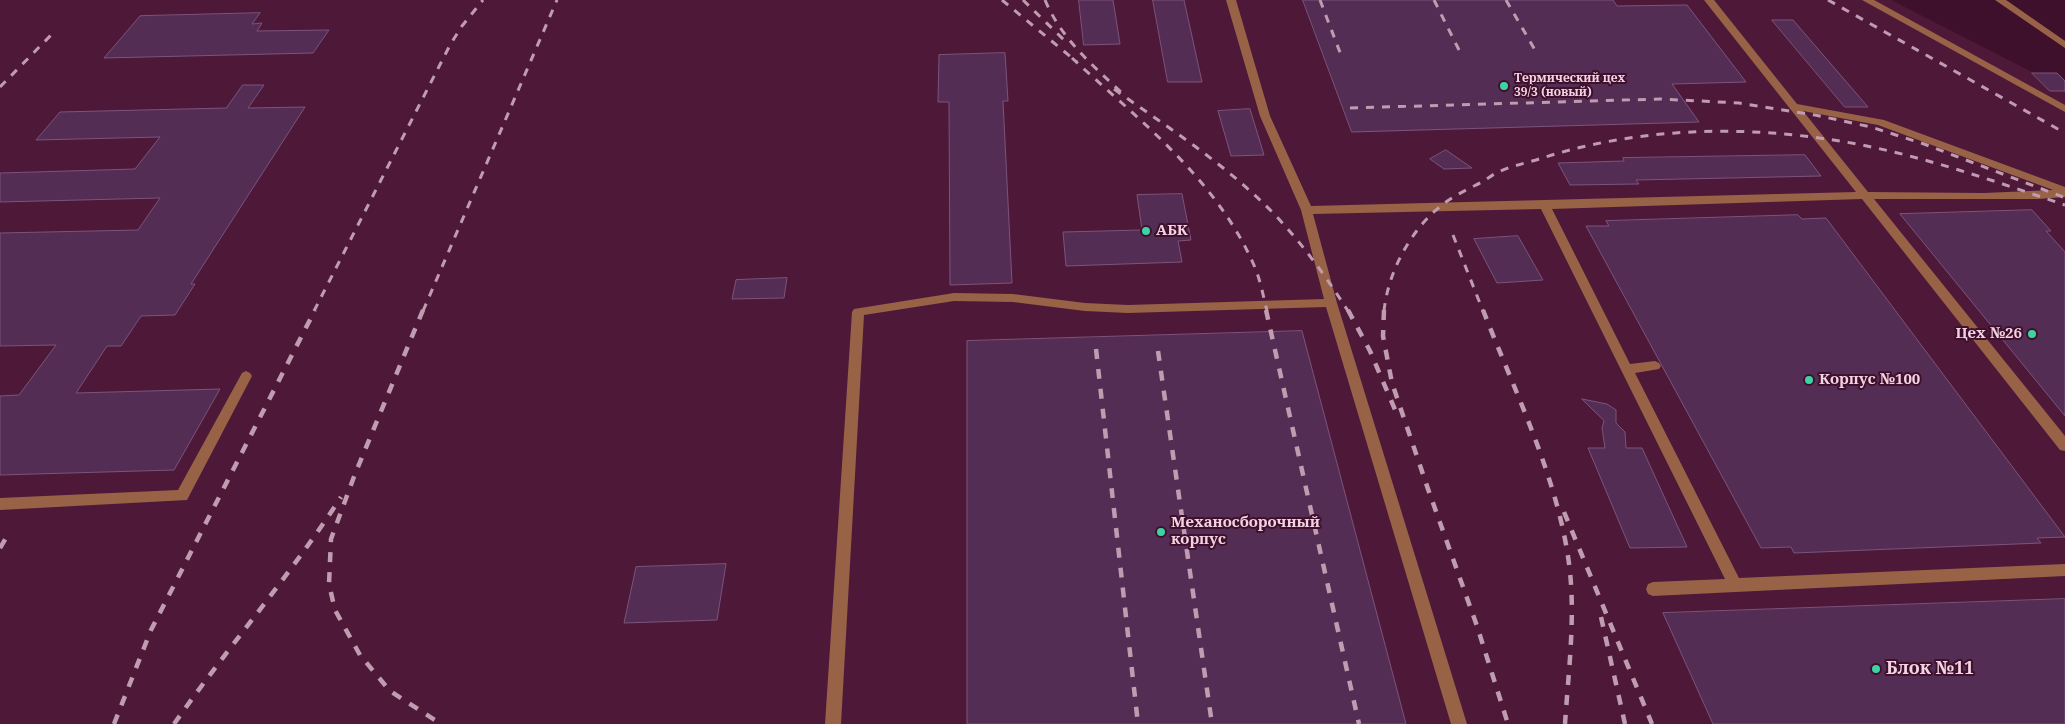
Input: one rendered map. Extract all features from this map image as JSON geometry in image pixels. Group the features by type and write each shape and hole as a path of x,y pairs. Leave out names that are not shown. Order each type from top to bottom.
{"lane":[{"path":"1231,0 1265,116 1307,210 1331,303 1459,724"},
{"path":"1709,0 2065,446"},
{"path":"1867,0 2065,109"},
{"path":"2000,0 2065,45"},
{"path":"1792,106 1880,122 2065,192"},
{"path":"1307,210 1545,206 1864,196 2036,196 2065,192"},
{"path":"1545,206 1735,585"},
{"path":"833,724 858,312 954,297 1013,298 1086,307 1128,309 1331,303"},
{"path":"1627,369 1655,366"},
{"path":"0,504 182,496 246,376"},
{"path":"1653,590 2065,570"}],"shaded area":[{"path":"0,0 1891,0 2065,89 2065,724 0,724"}],"building":[{"path":"1079,0 1113,0 1120,44 1084,45"},
{"path":"1153,0 1184,0 1202,82 1168,82"},
{"name":"Термический цех 39/3 (новый)","path":"1303,0 1613,0 1617,6 1687,5 1746,82 1672,84 1699,122 1352,132"},
{"path":"260,13 252,24 262,23 257,31 329,30 313,53 104,58 140,16"},
{"path":"1772,20 1793,20 1868,107 1845,107"},
{"path":"1005,53 1008,101 1003,101 1012,283 950,285 949,102 938,102 939,55"},
{"path":"2032,73 2057,73 2065,81 2065,91 2050,91"},
{"path":"243,85 264,85 248,108 305,107 191,284 195,284 175,315 141,316 121,346 107,346 76,393 220,389 174,470 0,475 0,396 19,395 56,345 0,346 0,233 138,230 160,198 0,202 0,173 135,169 160,137 36,140 60,112 226,108"},
{"path":"1250,109 1264,155 1231,156 1218,111"},
{"path":"1446,150 1472,168 1444,169 1430,159"},
{"path":"1805,155 1821,176 1636,180 1639,184 1570,185 1558,163 1624,161 1623,158"},
{"name":"АБК","path":"1182,194 1191,240 1178,241 1182,262 1066,266 1063,232 1142,230 1137,195"},
{"name":"Цех №26","path":"2032,210 2051,231 2046,231 2065,252 2065,416 1900,214"},
{"name":"Корпус №100","path":"1798,215 1802,219 1826,218 2065,537 2037,538 2041,543 1794,553 1791,547 1761,548 1586,226 1609,226 1606,221"},
{"path":"1518,236 1543,280 1497,283 1474,239"},
{"path":"787,278 784,298 732,299 736,280"},
{"name":"Механосборочный корпус","path":"1302,331 1406,724 967,724 967,341"},
{"path":"1582,399 1607,404 1616,410 1616,423 1625,432 1626,448 1642,448 1687,547 1630,548 1588,448 1605,448 1602,428 1604,421"},
{"path":"726,564 717,620 624,623 636,567"},
{"name":"Блок №11","path":"2065,599 2065,724 1713,724 1663,613"}],"railway":[{"path":"314,311 450,45 462,26 483,0"},
{"path":"423,311 557,0"},
{"path":"1002,0 1077,62"},
{"path":"1023,0 1064,40"},
{"path":"1045,0 1068,38 1088,61 1121,92"},
{"path":"1320,0 1341,55"},
{"path":"1434,0 1459,50"},
{"path":"1506,0 1535,50"},
{"path":"1828,0 2065,133"},
{"path":"0,87 54,32"},
{"path":"1072,58 1149,128 1197,177 1218,204 1237,232 1253,263 1267,311"},
{"path":"1114,89 1200,150 1263,203 1303,247 1348,311"},
{"path":"1350,108 1660,99 1739,103 1815,115 1871,127 1924,144 2063,197"},
{"path":"1384,311 1390,281 1403,252 1420,226 1450,199 1510,167 1570,150 1641,136 1712,131 1748,132 1784,134 1851,143 1913,157 2065,205"},
{"path":"1453,235 1483,311"},
{"path":"114,724 151,630 315,310"},
{"path":"423,310 355,474 331,539 329,584 335,610 360,655 390,691 441,724"},
{"path":"1266,310 1359,724"},
{"path":"1348,310 1370,351 1396,412"},
{"path":"1384,310 1383,336 1392,383 1477,626 1508,724"},
{"path":"1483,310 1537,444 1549,479 1567,549 1572,619 1565,724"},
{"path":"1096,349 1138,724"},
{"path":"1158,351 1212,724"},
{"path":"174,724 301,555 341,497"},
{"path":"1564,512 1652,724"},
{"path":"0,548 6,538"},
{"path":"1601,617 1625,724"}],"place":[{"name":"Термический цех 39/3 (новый)","path":"1504,86"},
{"name":"АБК","path":"1146,231"},
{"name":"Цех №26","path":"2032,334"},
{"name":"Корпус №100","path":"1809,380"},
{"name":"Механосборочный корпус","path":"1161,532"},
{"name":"Блок №11","path":"1876,669"}]}
